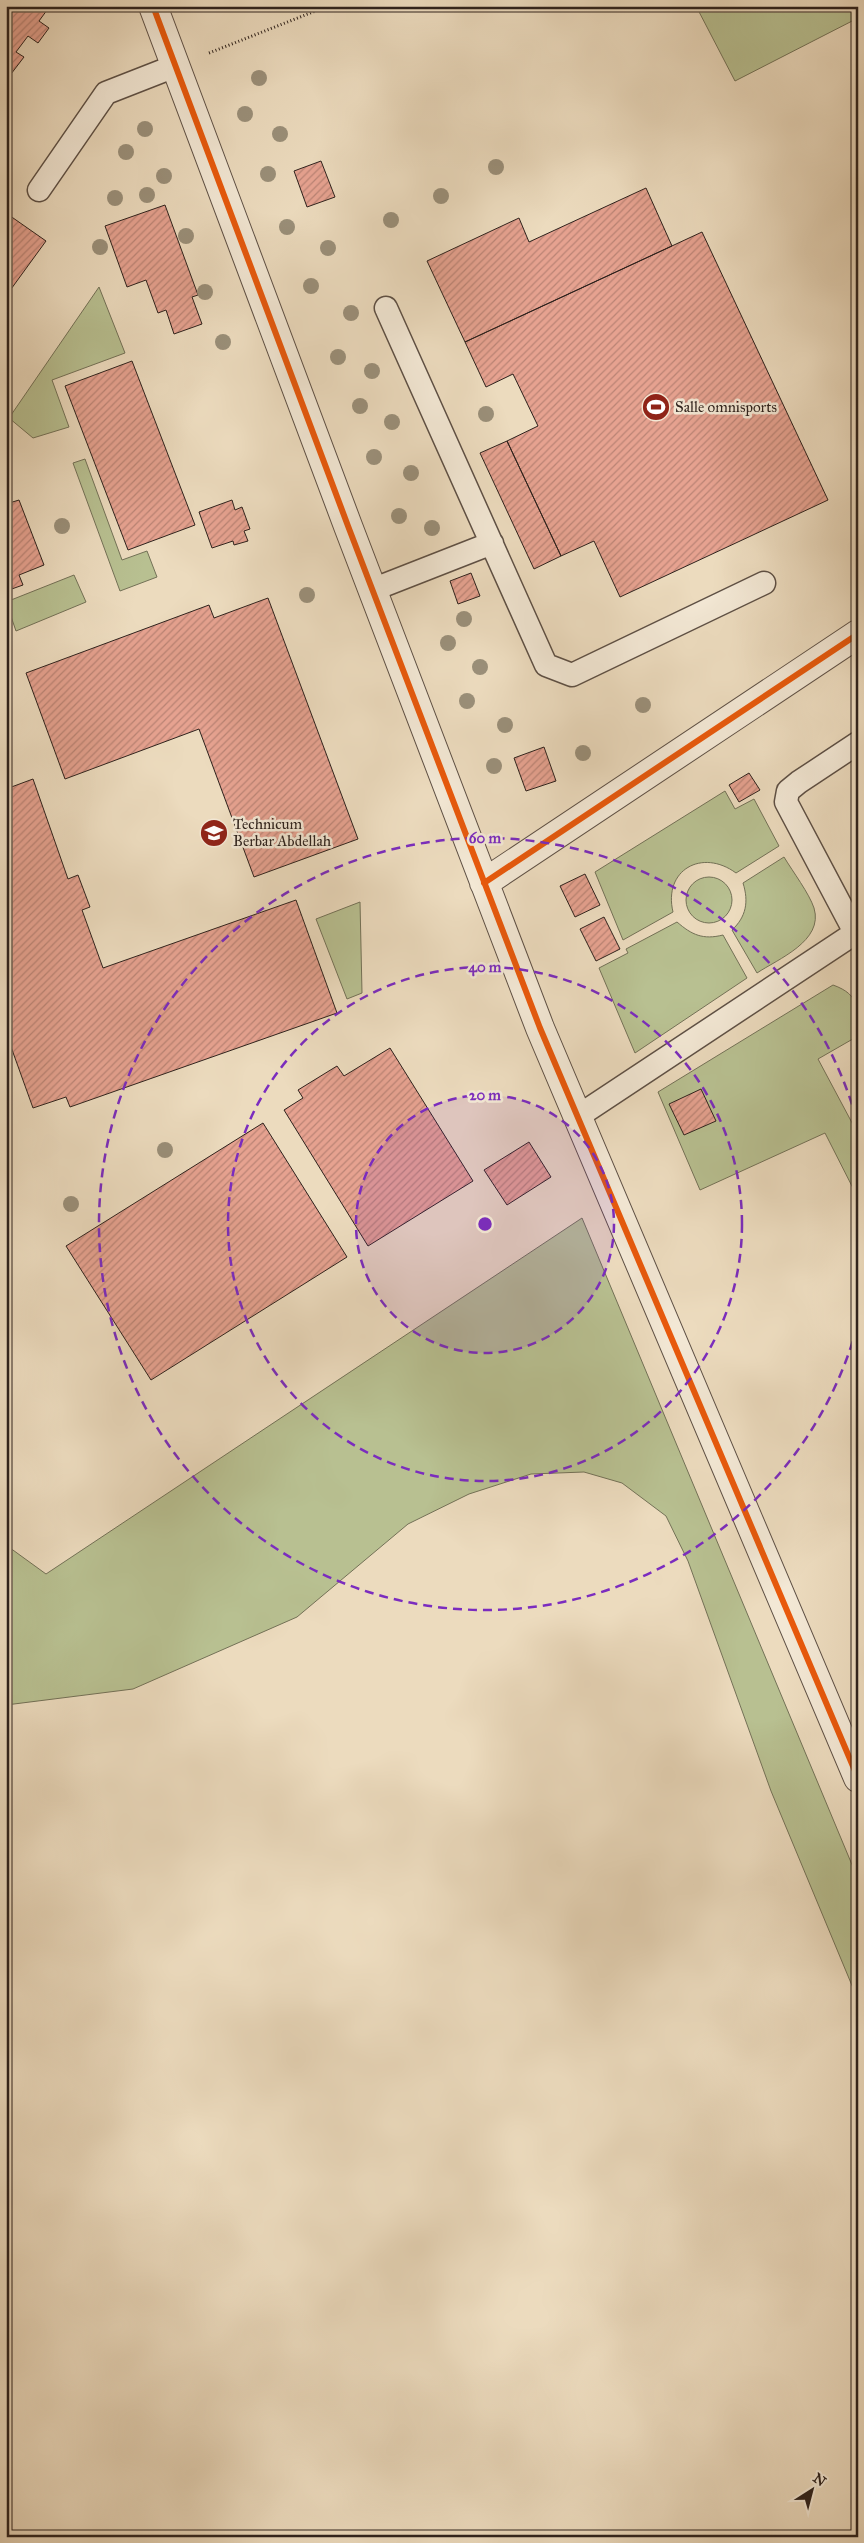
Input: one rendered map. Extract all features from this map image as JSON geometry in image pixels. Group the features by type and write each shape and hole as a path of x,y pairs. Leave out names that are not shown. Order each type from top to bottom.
{"street":[{"path":"153,6 372,590 540,1028 858,1778"},
{"path":"484,883 858,634"}],"lane":[{"path":"38,190 106,93 176,66"},
{"path":"386,308 546,665 572,675 764,582"},
{"path":"372,590 492,544"},
{"path":"578,1117 856,935 786,802 788,791 799,782 858,744"}],"path":[{"path":"176,66 328,6"}],"green space":[{"path":"696,6 858,6 858,18 735,81"},
{"path":"99,287 125,353 52,380 69,427 33,438 9,418"},
{"path":"85,459 122,560 147,551 157,577 120,591 73,463"},
{"path":"74,575 86,602 16,631 6,602"},
{"path":"725,791 735,809 754,799 779,846 736,873 723,866 710,863 698,863 688,867 674,885 671,897 673,912 623,940 595,872"},
{"path":"784,857 812,902 815,920 812,930 797,948 757,973 732,930 737,925 745,909 746,897 743,883"},
{"path":"714,877 726,883 731,891 731,909 726,917 718,922 704,923 692,917 687,909 686,895 692,883 700,878"},
{"path":"360,902 362,993 347,999 316,919"},
{"path":"677,922 693,933 704,937 723,935 747,978 635,1053 599,968 628,953 626,949"},
{"path":"833,985 849,994 856,1004 858,1036 818,1059 858,1134 858,1198 825,1133 700,1190 658,1092"},
{"path":"582,1218 858,1879 858,2000 771,1791 688,1561 666,1516 622,1483 584,1472 531,1474 469,1494 408,1524 297,1617 133,1689 6,1705 6,1545 46,1574"}],"building":[{"path":"6,6 50,6 39,21 49,28 38,43 28,36 16,52 24,57 11,74 6,71"},
{"path":"321,161 335,197 307,207 294,171"},
{"path":"646,188 672,246 465,342 427,261 519,218 529,242"},
{"path":"165,205 198,295 192,297 202,324 174,334 166,310 158,313 146,280 127,287 105,226"},
{"path":"6,213 46,241 6,296"},
{"name":"Salle omnisports","path":"702,232 828,500 620,597 594,541 561,556 507,441 538,426 513,374 486,387 465,342"},
{"path":"132,361 195,525 128,550 65,386"},
{"path":"507,441 561,556 534,569 480,453"},
{"path":"19,500 44,565 19,575 23,585 6,591 6,504"},
{"path":"232,500 235,510 242,507 250,529 244,531 248,541 234,545 233,541 212,548 199,512"},
{"path":"471,573 480,596 458,604 450,581"},
{"path":"268,598 358,839 254,877 199,729 65,779 26,673 209,605 214,618"},
{"path":"544,747 556,781 526,791 514,758"},
{"path":"749,773 760,790 739,802 729,785"},
{"path":"33,779 68,879 78,875 90,907 82,910 103,968 296,900 337,1013 70,1107 66,1097 33,1108 6,1033 6,789"},
{"path":"585,874 600,905 575,917 560,886"},
{"path":"604,917 620,949 596,961 580,929"},
{"path":"390,1048 473,1181 368,1246 284,1110 303,1098 298,1090 337,1066 344,1076"},
{"path":"701,1089 716,1121 684,1135 669,1104"},
{"path":"263,1123 347,1257 151,1380 66,1246"},
{"path":"529,1142 551,1177 507,1205 484,1170"}],"cycle path":[{"path":"153,6 348,526 540,1028 858,1778"},
{"path":"484,883 858,634"}],"place":[{"name":"Salle omnisports","path":"656,407"},
{"name":"Technicum Berbar Abdellah","path":"214,833"}]}
